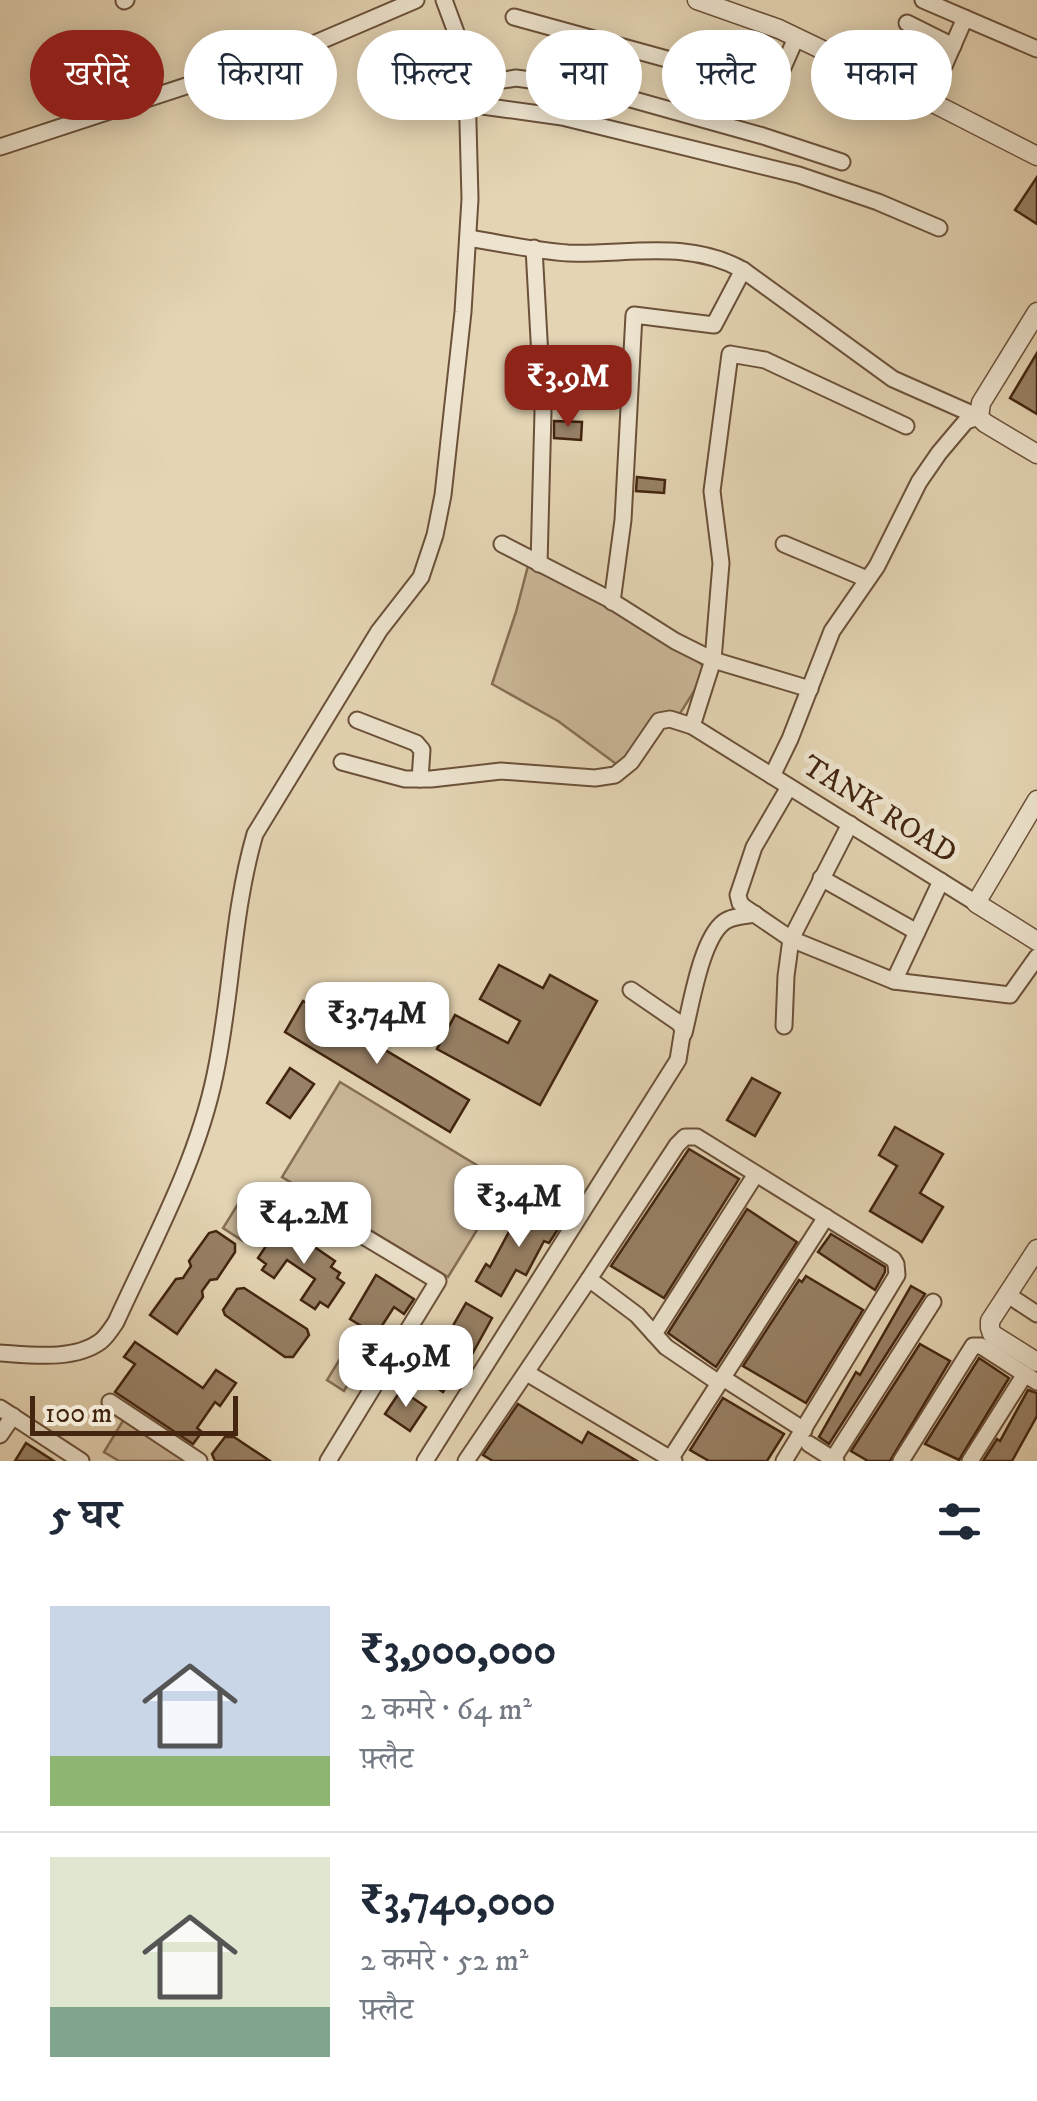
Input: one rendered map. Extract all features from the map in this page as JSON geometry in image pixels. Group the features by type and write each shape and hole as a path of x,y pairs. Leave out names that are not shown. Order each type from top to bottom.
{"street":[{"path":"0,147 311,45 416,0"},
{"path":"444,0 456,30"},
{"path":"697,0 732,5 1037,156"},
{"path":"923,0 1037,48"},
{"path":"514,17 765,86 777,81 796,38"},
{"path":"907,23 953,46 965,18"},
{"path":"506,80 594,89 842,162"},
{"path":"506,109 562,117 799,175 940,228"},
{"path":"0,1353 82,1351 103,1340 116,1322 190,1160 216,1074 238,913 256,834 379,631 421,577 444,495 468,238 469,120"},
{"path":"468,238 568,253 672,250 714,257 744,270 893,379 979,417 1037,454"},
{"path":"534,248 543,412 539,564"},
{"path":"612,602 623,520 634,314 714,325 744,270"},
{"path":"979,417 981,403 1037,312"},
{"path":"342,762 404,779 501,771 595,778 615,774 630,762 659,721 692,726 713,660 721,563 712,491 730,354 765,360 906,426"},
{"path":"772,776 832,631 877,566 919,482 966,421 979,417"},
{"path":"502,544 713,660 810,688"},
{"path":"784,544 867,579"},
{"path":"357,720 416,743 422,750 420,779"},
{"name":"TANK ROAD","path":"692,726 1037,940"},
{"path":"789,786 754,847 738,895 740,903 755,914 792,939 894,982 1010,995 1037,957"},
{"path":"976,903 1037,800"},
{"path":"784,1026 792,939 850,824"},
{"path":"822,878 917,932"},
{"path":"894,982 941,881"},
{"path":"425,1461 678,1060 698,973 718,929 732,918 755,914"},
{"path":"631,990 676,1018 684,1030 682,1042"},
{"path":"466,1461 676,1145 685,1137 697,1137 893,1259 898,1271 807,1437 784,1461"},
{"path":"654,1334 756,1174"},
{"path":"305,1201 438,1281 328,1461"},
{"path":"527,1373 671,1460 826,1217"},
{"path":"1033,1373 992,1334 990,1321 1037,1249"},
{"path":"589,1279 637,1315 666,1347 807,1437 835,1460 933,1302"},
{"path":"1008,1295 1037,1314"},
{"path":"901,1461 973,1346 982,1346 1033,1373"},
{"path":"970,1461 1033,1373"},
{"path":"110,1402 199,1461"},
{"path":"0,1435 6,1412 81,1461"}],"shaded area":[{"path":"530,558 613,600 708,669 674,723 660,721 623,769 558,721 492,684"},
{"path":"340,1082 506,1183 448,1277 282,1177"},
{"path":"243,1196 263,1209 243,1241 223,1228"},
{"path":"346,1349 363,1359 344,1391 327,1380"},
{"path":"124,1419 189,1461 119,1461 104,1452"}],"building":[{"path":"1037,177 1037,224 1015,210"},
{"path":"1037,353 1037,414 1010,398"},
{"path":"554,421 582,422 581,440 554,438"},
{"path":"637,477 665,480 664,493 636,491"},
{"path":"499,965 543,988 550,975 597,1001 540,1105 437,1049 455,1015 508,1043 520,1021 480,999"},
{"path":"303,1001 469,1100 450,1132 285,1032"},
{"path":"290,1068 314,1084 290,1118 267,1103"},
{"path":"752,1078 780,1093 755,1136 727,1120"},
{"path":"895,1127 943,1154 920,1193 943,1207 922,1242 870,1211 897,1166 879,1155"},
{"path":"689,1149 739,1179 664,1298 611,1266"},
{"path":"528,1206 562,1223 549,1243 544,1241 526,1275 516,1270 501,1296 476,1281 486,1264 490,1267 511,1228 516,1231"},
{"path":"747,1209 797,1242 716,1367 668,1333"},
{"path":"216,1231 235,1244 235,1252 217,1279 210,1280 202,1291 203,1297 177,1334 150,1315 176,1279 183,1278 191,1266 189,1261 209,1233"},
{"path":"274,1234 281,1240 284,1235 293,1241 297,1235 335,1261 331,1267 340,1273 337,1278 344,1283 328,1307 320,1302 315,1309 301,1300 315,1279 287,1260 274,1278 262,1270 266,1264 258,1258"},
{"path":"831,1234 885,1267 875,1290 818,1252"},
{"path":"376,1275 414,1299 404,1314 394,1307 376,1335 350,1319"},
{"path":"806,1276 863,1310 806,1403 743,1366 799,1280 802,1282"},
{"path":"911,1286 925,1294 829,1444 819,1437"},
{"path":"244,1288 307,1329 309,1335 293,1357 285,1357 225,1315 223,1310 237,1289"},
{"path":"466,1303 492,1318 470,1358 443,1392 417,1375 436,1347 439,1350"},
{"path":"135,1342 203,1388 216,1370 236,1383 220,1406 215,1402 197,1428 202,1432 193,1444 115,1392 135,1364 124,1357"},
{"path":"920,1344 950,1361 890,1461 868,1461 851,1451"},
{"path":"979,1358 1009,1378 959,1460 925,1444"},
{"path":"401,1390 426,1407 410,1431 385,1414"},
{"path":"1028,1390 1037,1393 1037,1416 1012,1461 983,1461 997,1439 1000,1441"},
{"path":"723,1398 784,1434 767,1461 709,1461 690,1450"},
{"path":"518,1404 582,1443 588,1432 637,1461 493,1461 483,1455"},
{"path":"225,1437 234,1437 270,1461 215,1461 212,1454"},
{"path":"26,1443 54,1461 15,1461"}]}
